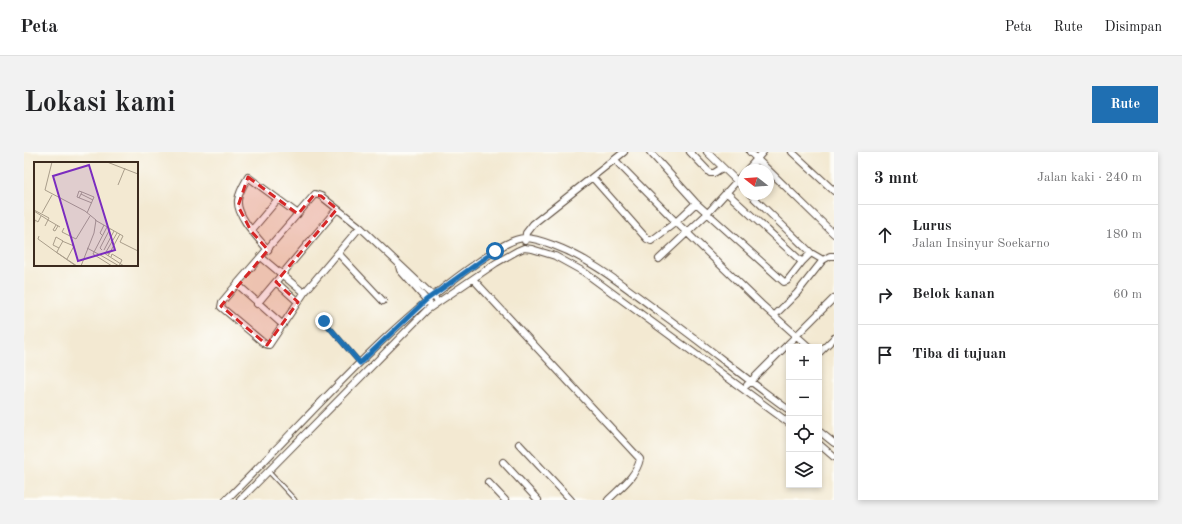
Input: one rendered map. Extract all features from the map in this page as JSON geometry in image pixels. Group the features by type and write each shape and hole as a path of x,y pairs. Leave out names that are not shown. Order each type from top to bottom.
{"street":[{"path":"524,248 525,238 532,224 593,178 624,152"},
{"path":"650,152 707,214 784,282 787,281 811,253"},
{"path":"690,152 710,173 714,173 722,168"},
{"path":"659,259 707,214 736,181 707,152"},
{"path":"750,152 834,234"},
{"path":"753,164 763,152"},
{"path":"792,152 834,191"},
{"path":"615,160 687,233 806,344"},
{"path":"268,250 251,230 238,206 239,196 248,177 298,214"},
{"path":"593,178 649,240 653,241 696,203"},
{"path":"726,192 802,262"},
{"path":"360,227 304,293 271,343 267,346 222,308 222,302 315,194 321,196 360,227 399,266 400,270 433,306"},
{"path":"251,230 278,199"},
{"path":"756,200 811,253 823,260"},
{"path":"257,304 337,209"},
{"path":"226,500 360,363 426,300 499,248 512,241 525,238 558,247 596,266 695,338 749,382 786,408"},
{"path":"240,500 327,410 433,306 516,251 524,248 555,256 590,276 786,421"},
{"path":"338,253 383,301"},
{"path":"774,315 797,293 823,260 830,256 834,256"},
{"path":"261,258 304,293"},
{"path":"399,266 404,267 439,301"},
{"path":"590,276 596,266"},
{"path":"473,279 640,460 639,466 630,478 608,500"},
{"path":"276,282 298,302"},
{"path":"237,284 257,304 282,325"},
{"path":"744,389 749,382 834,298"},
{"path":"687,347 695,338"},
{"path":"822,350 834,338"},
{"path":"321,404 327,410"},
{"path":"822,433 834,443"},
{"path":"519,444 571,500"},
{"path":"822,447 834,457"},
{"path":"503,462 538,500"},
{"path":"488,482 504,500"}],"lane":[{"path":"324,321 360,363"},
{"path":"268,471 295,500"}],"highlighted area":[{"path":"248,177 298,214 314,195 321,196 337,209 276,282 298,302 267,345 221,306 268,250 251,231 238,206"}],"route":[{"path":"324,321 360,363 416,308 495,251"}]}
